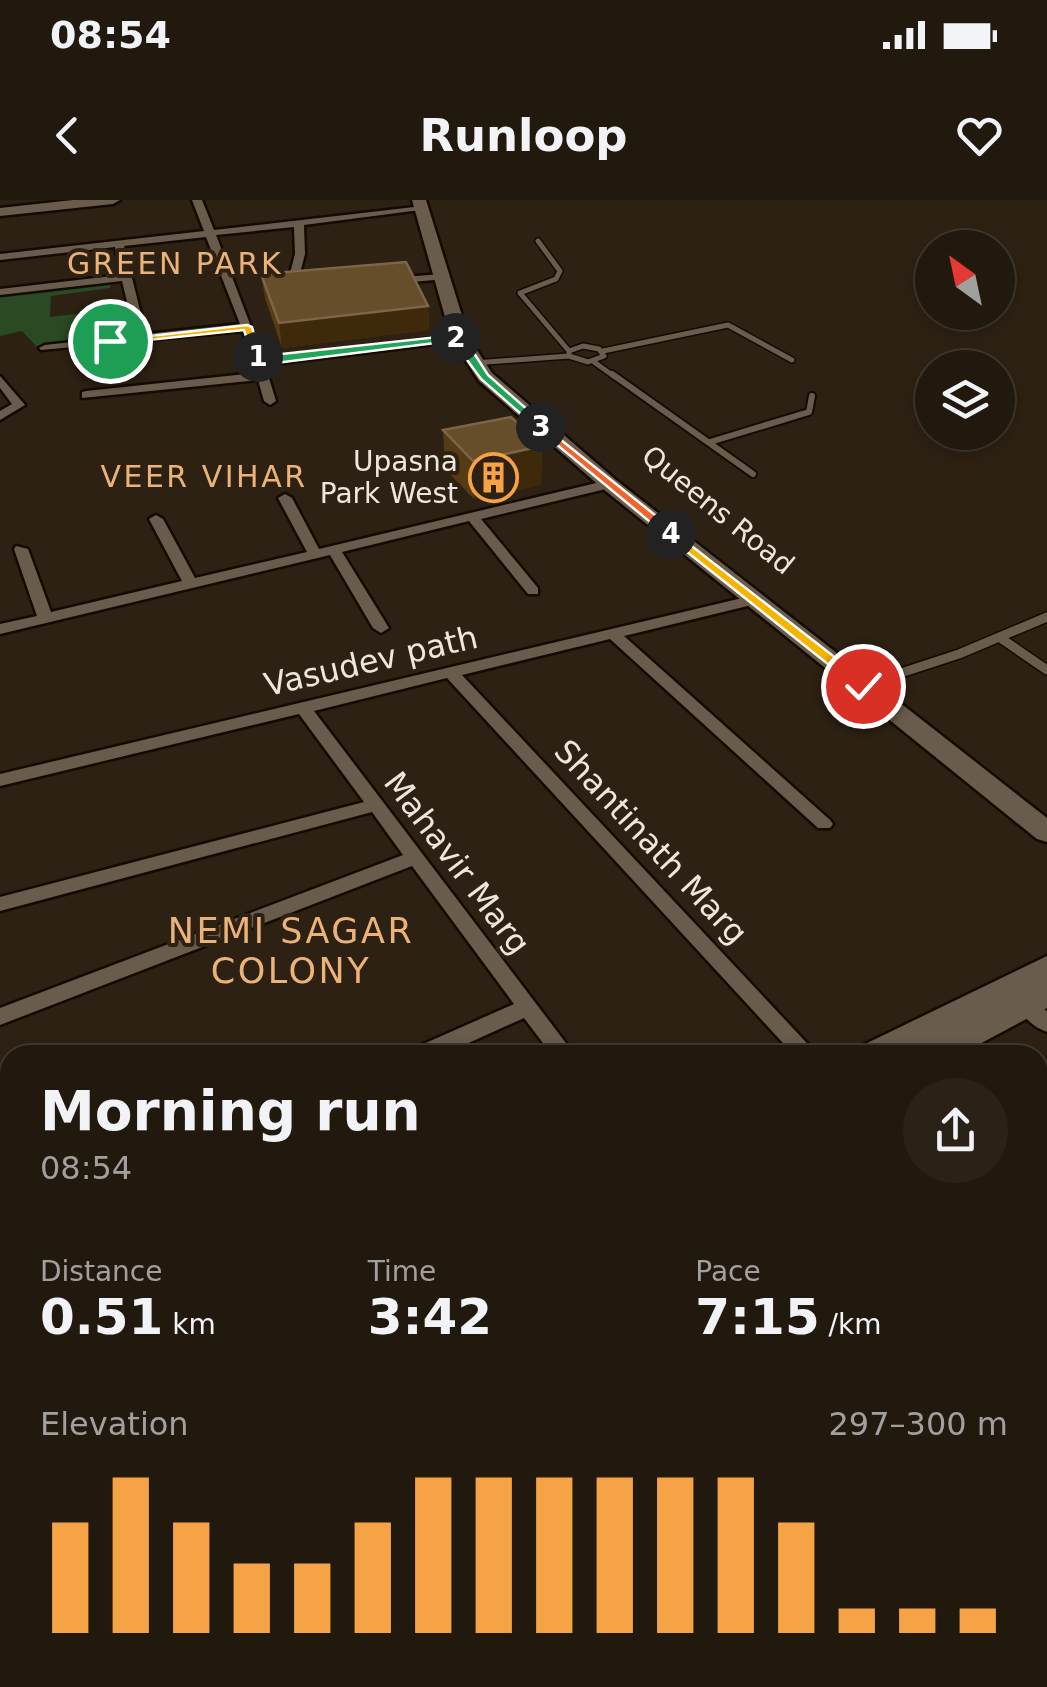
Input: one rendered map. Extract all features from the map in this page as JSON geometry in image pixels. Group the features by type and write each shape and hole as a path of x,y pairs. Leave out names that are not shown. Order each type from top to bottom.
{"street":[{"path":"0,209 62,200"},
{"path":"24,204 113,200"},
{"path":"197,200 247,327 270,401"},
{"path":"0,258 299,224 424,203"},
{"name":"Queens Road","path":"424,203 460,338 483,362 873,682 1047,832"},
{"name":"Queens Road","path":"424,203 474,324 483,362 500,391 755,600 1047,807"},
{"path":"295,273 300,254 299,224"},
{"path":"119,244 141,338"},
{"path":"0,292 128,277"},
{"path":"366,282 442,277"},
{"path":"45,348 247,327"},
{"path":"86,396 460,338"},
{"path":"0,380 19,405 0,416"},
{"path":"0,629 609,484"},
{"path":"284,498 315,554"},
{"path":"472,516 534,591"},
{"path":"156,519 190,584"},
{"path":"21,549 45,618"},
{"path":"334,550 381,628"},
{"name":"Vasudev path","path":"0,780 755,600"},
{"path":"613,634 824,824"},
{"name":"Shantinath Marg","path":"450,672 797,1045"},
{"name":"Mahavir Marg","path":"303,708 557,1045"},
{"path":"0,904 374,805"},
{"path":"0,1018 416,857"},
{"path":"892,1045 1047,968"},
{"path":"443,1045 529,1007"},
{"path":"953,1045 1040,1008"}],"lane":[{"path":"538,241 560,272 556,279 520,293 569,354 594,362 753,474"},
{"path":"483,362 569,354 589,346 603,351 728,324 792,360"},
{"path":"594,362 604,356 603,351"},
{"path":"710,442 809,412 812,396"},
{"path":"873,682 1047,617"},
{"path":"999,637 1047,670"}],"green space":[{"path":"111,281 110,288 51,296 50,317 118,309 119,337 36,346 22,331 0,336 0,294"}],"building":[{"path":"406,262 428,306 279,323 261,274"},
{"path":"511,417 542,446 473,461 443,430"}],"place":[{"name":"Upasna Park West","path":"493,477"}],"district":[{"name":"GREEN PARK","path":"175,263"},
{"name":"VEER VIHAR","path":"204,476"},
{"name":"NEMI SAGAR COLONY","path":"291,951"}],"route":[{"path":"110,341 247,327 260,362 460,338 473,363 500,391 609,484 863,686"}]}
